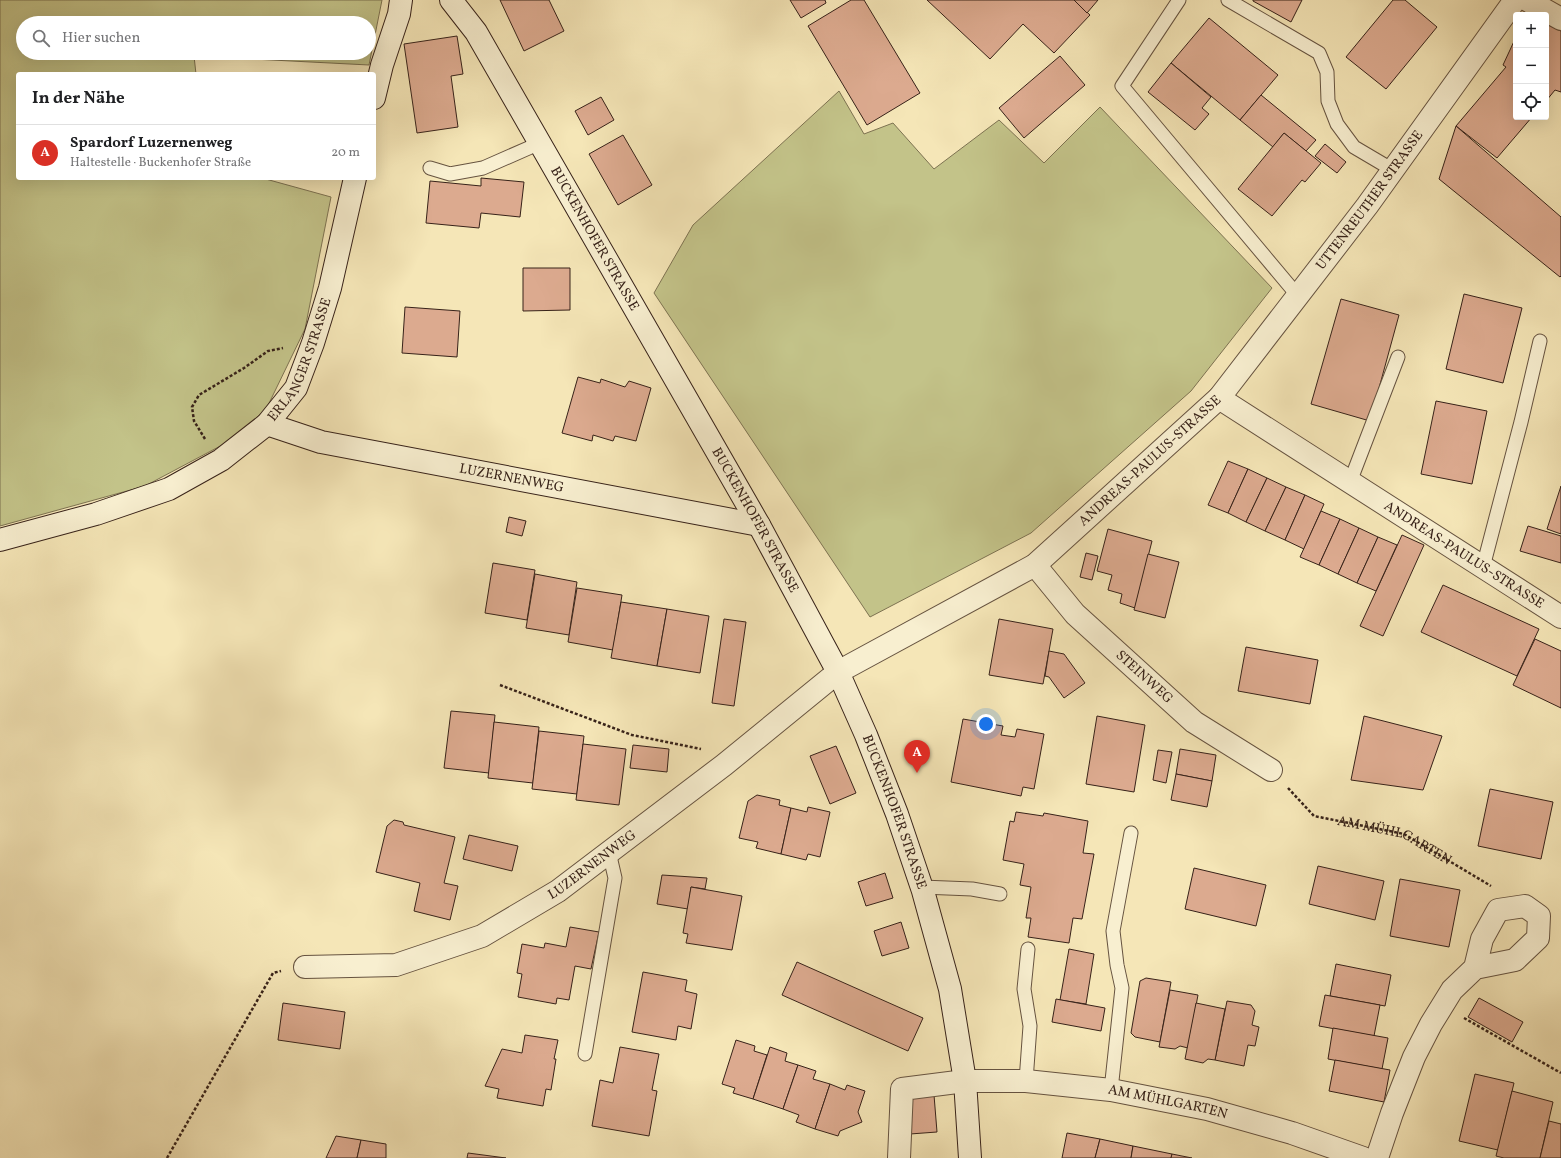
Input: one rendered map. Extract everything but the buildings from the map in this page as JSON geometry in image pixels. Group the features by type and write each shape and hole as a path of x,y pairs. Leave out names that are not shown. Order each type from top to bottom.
{"street":[{"path":"376,90 382,65 399,14 401,0"},
{"name":"BUCKENHOFER STRASSE","path":"450,0 476,32 759,525 838,672 866,735 894,807 922,887 950,988 965,1081 970,1158"},
{"name":"UTTENREUTHER STRASSE","path":"1219,398 1367,206 1516,0"},
{"path":"1527,0 1561,19"},
{"name":"ERLANGER STRASSE","path":"0,540 102,512 169,489 221,460 267,424 296,388 313,343 330,288 355,180"},
{"name":"ANDREAS-PAULUS-STRASSE","path":"838,672 1034,565 1219,398 1561,617"},
{"name":"LUZERNENWEG","path":"267,424 321,442 759,525"},
{"name":"STEINWEG","path":"1034,565 1075,614 1194,722 1271,770"},
{"name":"LUZERNENWEG","path":"305,967 396,966 482,936 558,891 724,764 838,672"},
{"path":"1377,1158 1392,1113 1414,1057 1431,1024 1452,990 1475,968 1515,960 1538,938 1539,916 1525,906 1498,910 1482,939 1475,968"},
{"path":"899,1158 902,1090 965,1081"},
{"name":"AM MÜHLGARTEN","path":"965,1081 1026,1082 1111,1090 1208,1109 1292,1133 1363,1158"}],"lane":[{"path":"1179,0 1122,86 1298,296"},
{"path":"1228,0 1319,53 1327,72 1328,101 1336,124 1354,147 1393,170"},
{"path":"430,168 450,174 483,168 540,144"},
{"path":"1483,567 1521,422 1540,341"},
{"path":"1350,482 1398,357"},
{"path":"1111,1090 1122,988 1117,965 1113,931 1132,832"},
{"path":"585,1054 615,878 609,852"},
{"path":"922,887 972,889 1000,894"},
{"path":"1026,1082 1030,1026 1024,989 1028,949"}],"path":[{"path":"221,460 202,435 194,421 192,407 199,395 244,368 268,351 313,343"},
{"path":"500,686 632,735 713,751 724,764"},
{"name":"AM MÜHLGARTEN","path":"1271,770 1314,816 1404,834 1525,906"},
{"path":"167,1158 273,973 305,967"},
{"path":"1442,1006 1561,1073"}],"green space":[{"path":"0,0 382,0 376,30 376,16 16,16 16,60 194,60 196,72 16,72 16,180 269,180 331,197 305,329 258,426 145,486 0,526"},
{"path":"272,60 370,60 369,65"},
{"path":"839,91 864,134 893,123 934,169 999,120 1044,163 1100,107 1272,288 1191,391 1031,533 870,617 654,293 693,225"}],"place":[{"name":"Spardorf Luzernenweg","path":"917,773"}]}
